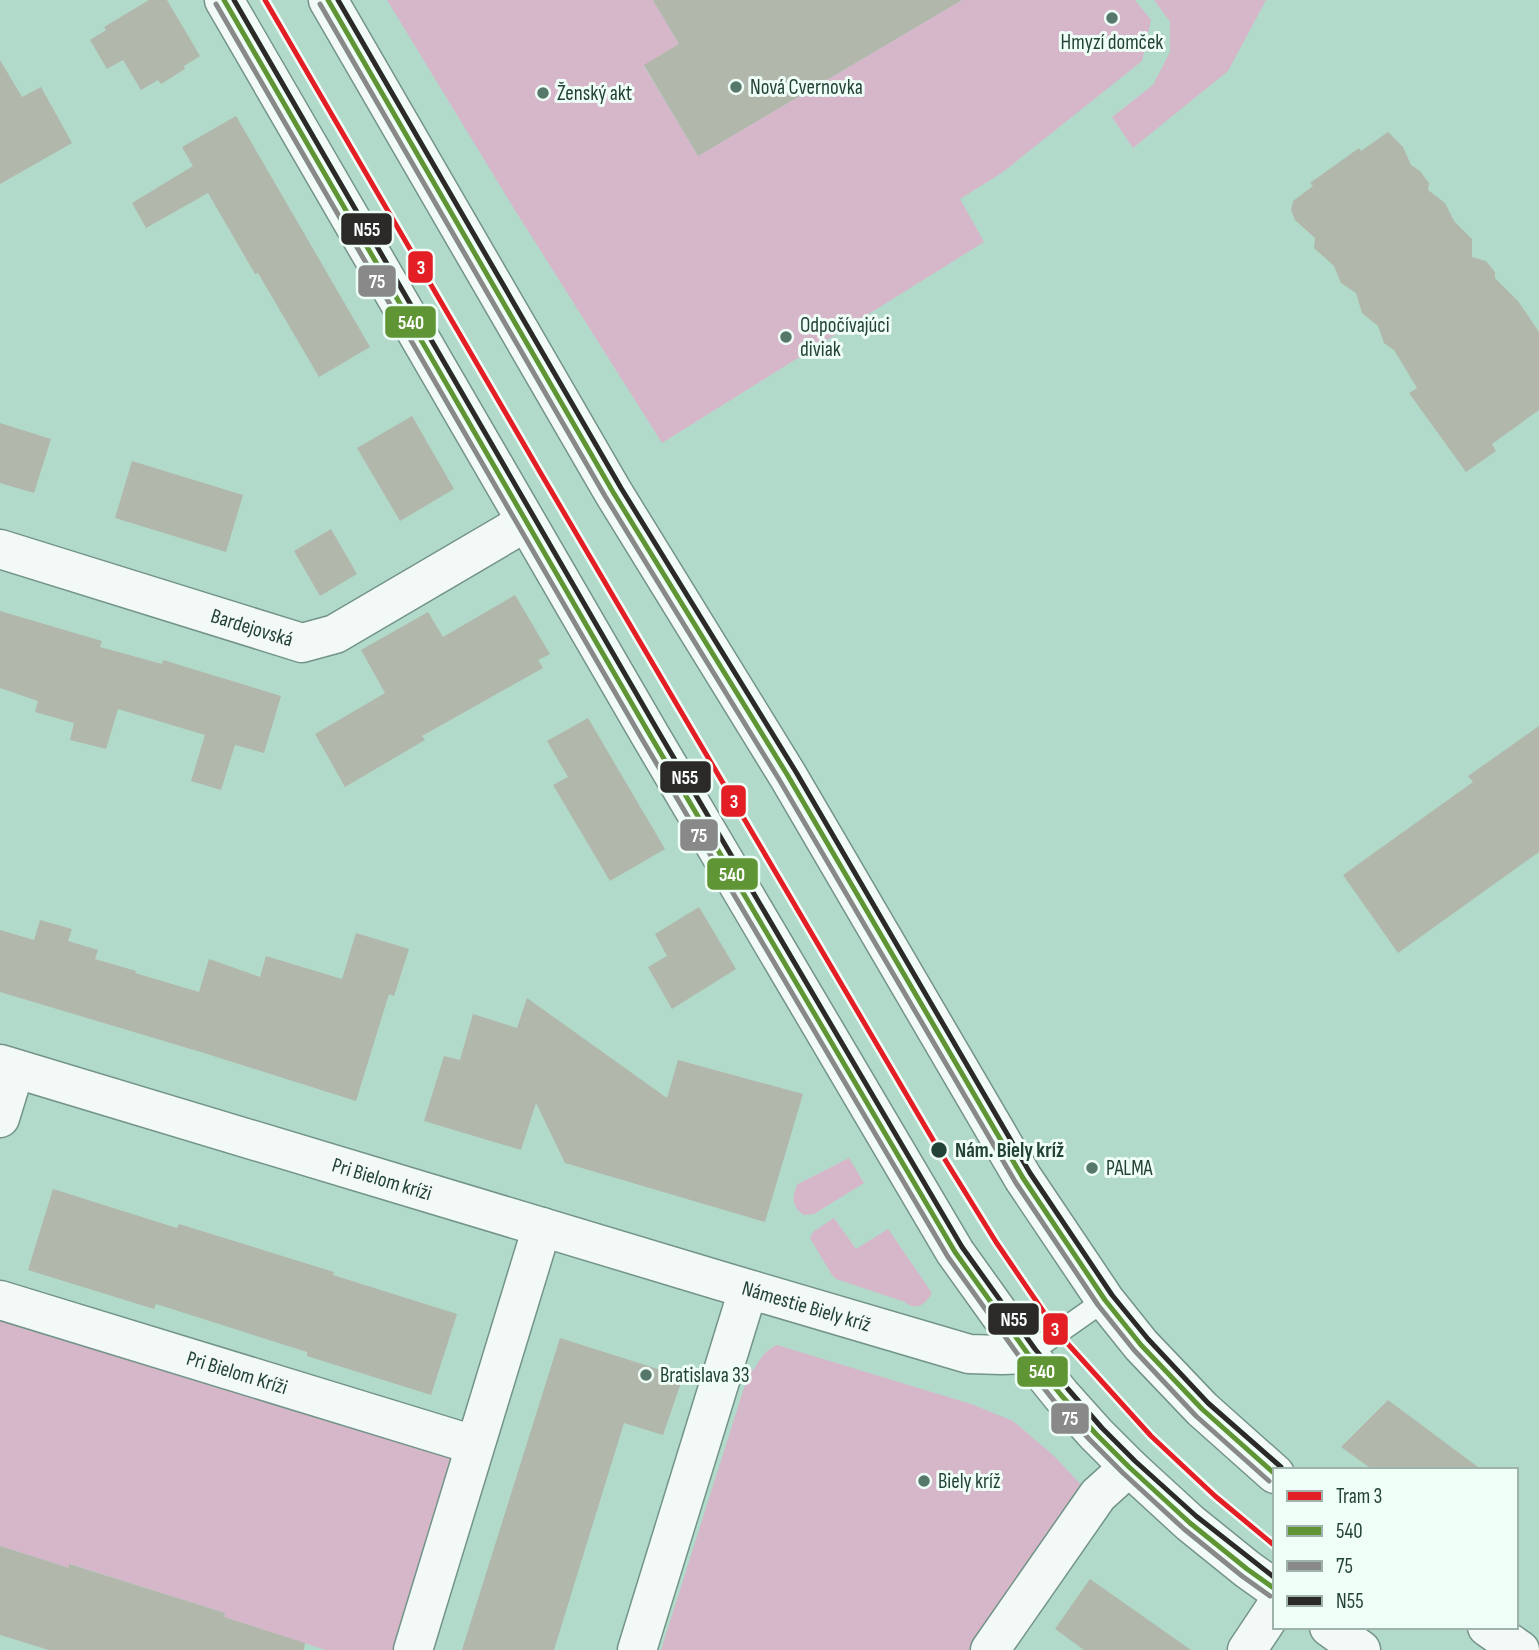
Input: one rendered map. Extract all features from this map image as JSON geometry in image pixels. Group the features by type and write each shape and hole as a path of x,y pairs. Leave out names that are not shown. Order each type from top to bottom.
{"main road":[{"path":"224,0 526,522 950,1244 1028,1354 1061,1395 1129,1467 1198,1529 1273,1588"},
{"path":"328,0 613,492 788,776 1023,1178 1105,1300 1141,1345 1231,1436 1273,1472"},
{"name":"Bardejovská","path":"0,549 302,643 335,634 526,522"},
{"name":"Pri Bielom kríži","path":"0,1118 8,1067 748,1290"},
{"path":"413,1650 542,1227"},
{"name":"Námestie Biely kríž","path":"637,1650 748,1290 969,1354 1028,1354"},
{"name":"Pri Bielom Kríži","path":"0,1300 474,1445"},
{"path":"990,1650 1098,1495 1129,1467"},
{"path":"1247,1650 1273,1611"},
{"path":"1332,1629 1362,1650"},
{"path":"1489,1629 1520,1650"}],"lane":[{"path":"1028,1354 1105,1300"}],"shaded area":[{"path":"387,0 653,0 679,44 644,66 698,156 962,0 1135,0 1151,20 1142,61 1003,172 960,199 984,242 662,443 513,207"},
{"path":"1154,0 1266,0 1228,71 1133,148 1112,117 1153,85 1170,52 1170,22"},
{"path":"849,1158 864,1183 814,1214 804,1215 800,1212 794,1201 798,1184"},
{"path":"834,1218 856,1249 888,1229 932,1293 927,1300 913,1306 836,1279 810,1238 813,1232"},
{"path":"0,1312 445,1452 452,1459 395,1650 326,1650 224,1617 225,1613 70,1564 69,1568 0,1546"},
{"path":"777,1345 971,1404 1013,1421 1054,1456 1084,1488 976,1650 661,1650 750,1369 754,1370 763,1355"}],"building":[{"path":"149,0 167,0 200,56 161,84 158,80 141,90 123,60 107,69 90,40 106,30 104,27"},
{"name":"Nová Cvernovka","path":"653,0 962,0 698,156 644,65 679,44"},
{"path":"0,60 22,97 41,87 72,143 0,184"},
{"path":"236,116 370,347 319,377 208,193 146,228 132,203 193,166 182,147"},
{"path":"1388,132 1403,147 1411,165 1420,171 1429,183 1428,190 1445,203 1454,221 1472,239 1472,257 1486,261 1495,272 1495,278 1518,301 1539,332 1539,410 1492,444 1496,451 1466,472 1409,393 1417,388 1394,350 1384,343 1378,326 1362,313 1356,293 1341,283 1334,266 1314,248 1315,238 1295,220 1291,210 1293,201 1313,186 1310,183 1359,148 1361,151"},
{"path":"412,416 454,489 400,521 357,448"},
{"path":"0,423 51,439 34,493 0,483"},
{"path":"132,461 243,495 226,552 115,518"},
{"path":"331,529 357,574 320,596 294,551"},
{"path":"515,595 550,654 538,660 543,668 422,736 425,740 345,787 315,734 385,693 361,650 428,612 443,637"},
{"path":"0,611 102,641 100,647 162,664 163,660 281,696 264,753 235,745 221,790 191,781 205,735 118,709 106,749 70,740 74,723 35,712 38,701 0,688"},
{"path":"588,718 665,849 610,881 553,785 568,777 547,741"},
{"path":"1539,726 1539,852 1398,953 1343,875 1473,782 1468,776"},
{"path":"699,907 736,969 672,1009 648,967 667,956 655,934"},
{"path":"40,920 72,929 68,941 98,950 95,959 199,992 209,959 260,977 266,956 342,979 356,933 409,949 394,996 389,994 356,1101 0,992 0,930 34,940"},
{"path":"527,998 667,1098 678,1060 803,1094 765,1222 565,1163 536,1103 521,1150 424,1121 444,1056 460,1060 473,1014 517,1028"},
{"path":"53,1189 177,1228 179,1224 457,1314 431,1395 156,1304 154,1309 28,1270"},
{"path":"560,1338 683,1377 663,1435 624,1423 554,1650 462,1650"},
{"path":"1388,1400 1479,1468 1370,1468 1341,1447"},
{"path":"0,1546 69,1568 69,1564 225,1613 224,1617 305,1643 304,1650 49,1650 0,1635"},
{"path":"1090,1579 1191,1650 1084,1650 1055,1629"}],"tram line":[{"name":"3","path":"265,0 939,1150 996,1242 1058,1333 1151,1436 1215,1496 1273,1544"}],"transit line":[{"name":"540","path":"224,0 650,735 955,1252 1028,1354 1096,1434 1190,1523 1273,1588"},
{"name":"N55","path":"234,0 658,731 962,1247 1035,1349 1102,1428 1196,1516 1273,1576"},
{"name":"540","path":"328,0 613,492 788,776 1023,1178 1105,1300 1141,1345 1202,1409 1273,1472"},
{"name":"N55","path":"338,0 621,488 796,772 1030,1173 1112,1295 1148,1339 1208,1403 1281,1467"},
{"name":"75","path":"216,4 642,739 948,1257 1021,1359 1054,1401 1090,1440 1184,1529 1270,1596"},
{"name":"75","path":"320,4 605,496 780,781 1016,1183 1098,1305 1134,1350 1196,1416 1269,1481"}],"place":[{"name":"Hmyzí domček","path":"1112,18"},
{"name":"Nová Cvernovka","path":"736,87"},
{"name":"Ženský akt","path":"543,93"},
{"name":"Odpočívajúci diviak","path":"786,337"},
{"name":"Nám. Biely kríž","path":"939,1150"},
{"name":"PALMA","path":"1092,1168"},
{"name":"Bratislava 33","path":"646,1375"},
{"name":"Biely kríž","path":"924,1481"}]}
